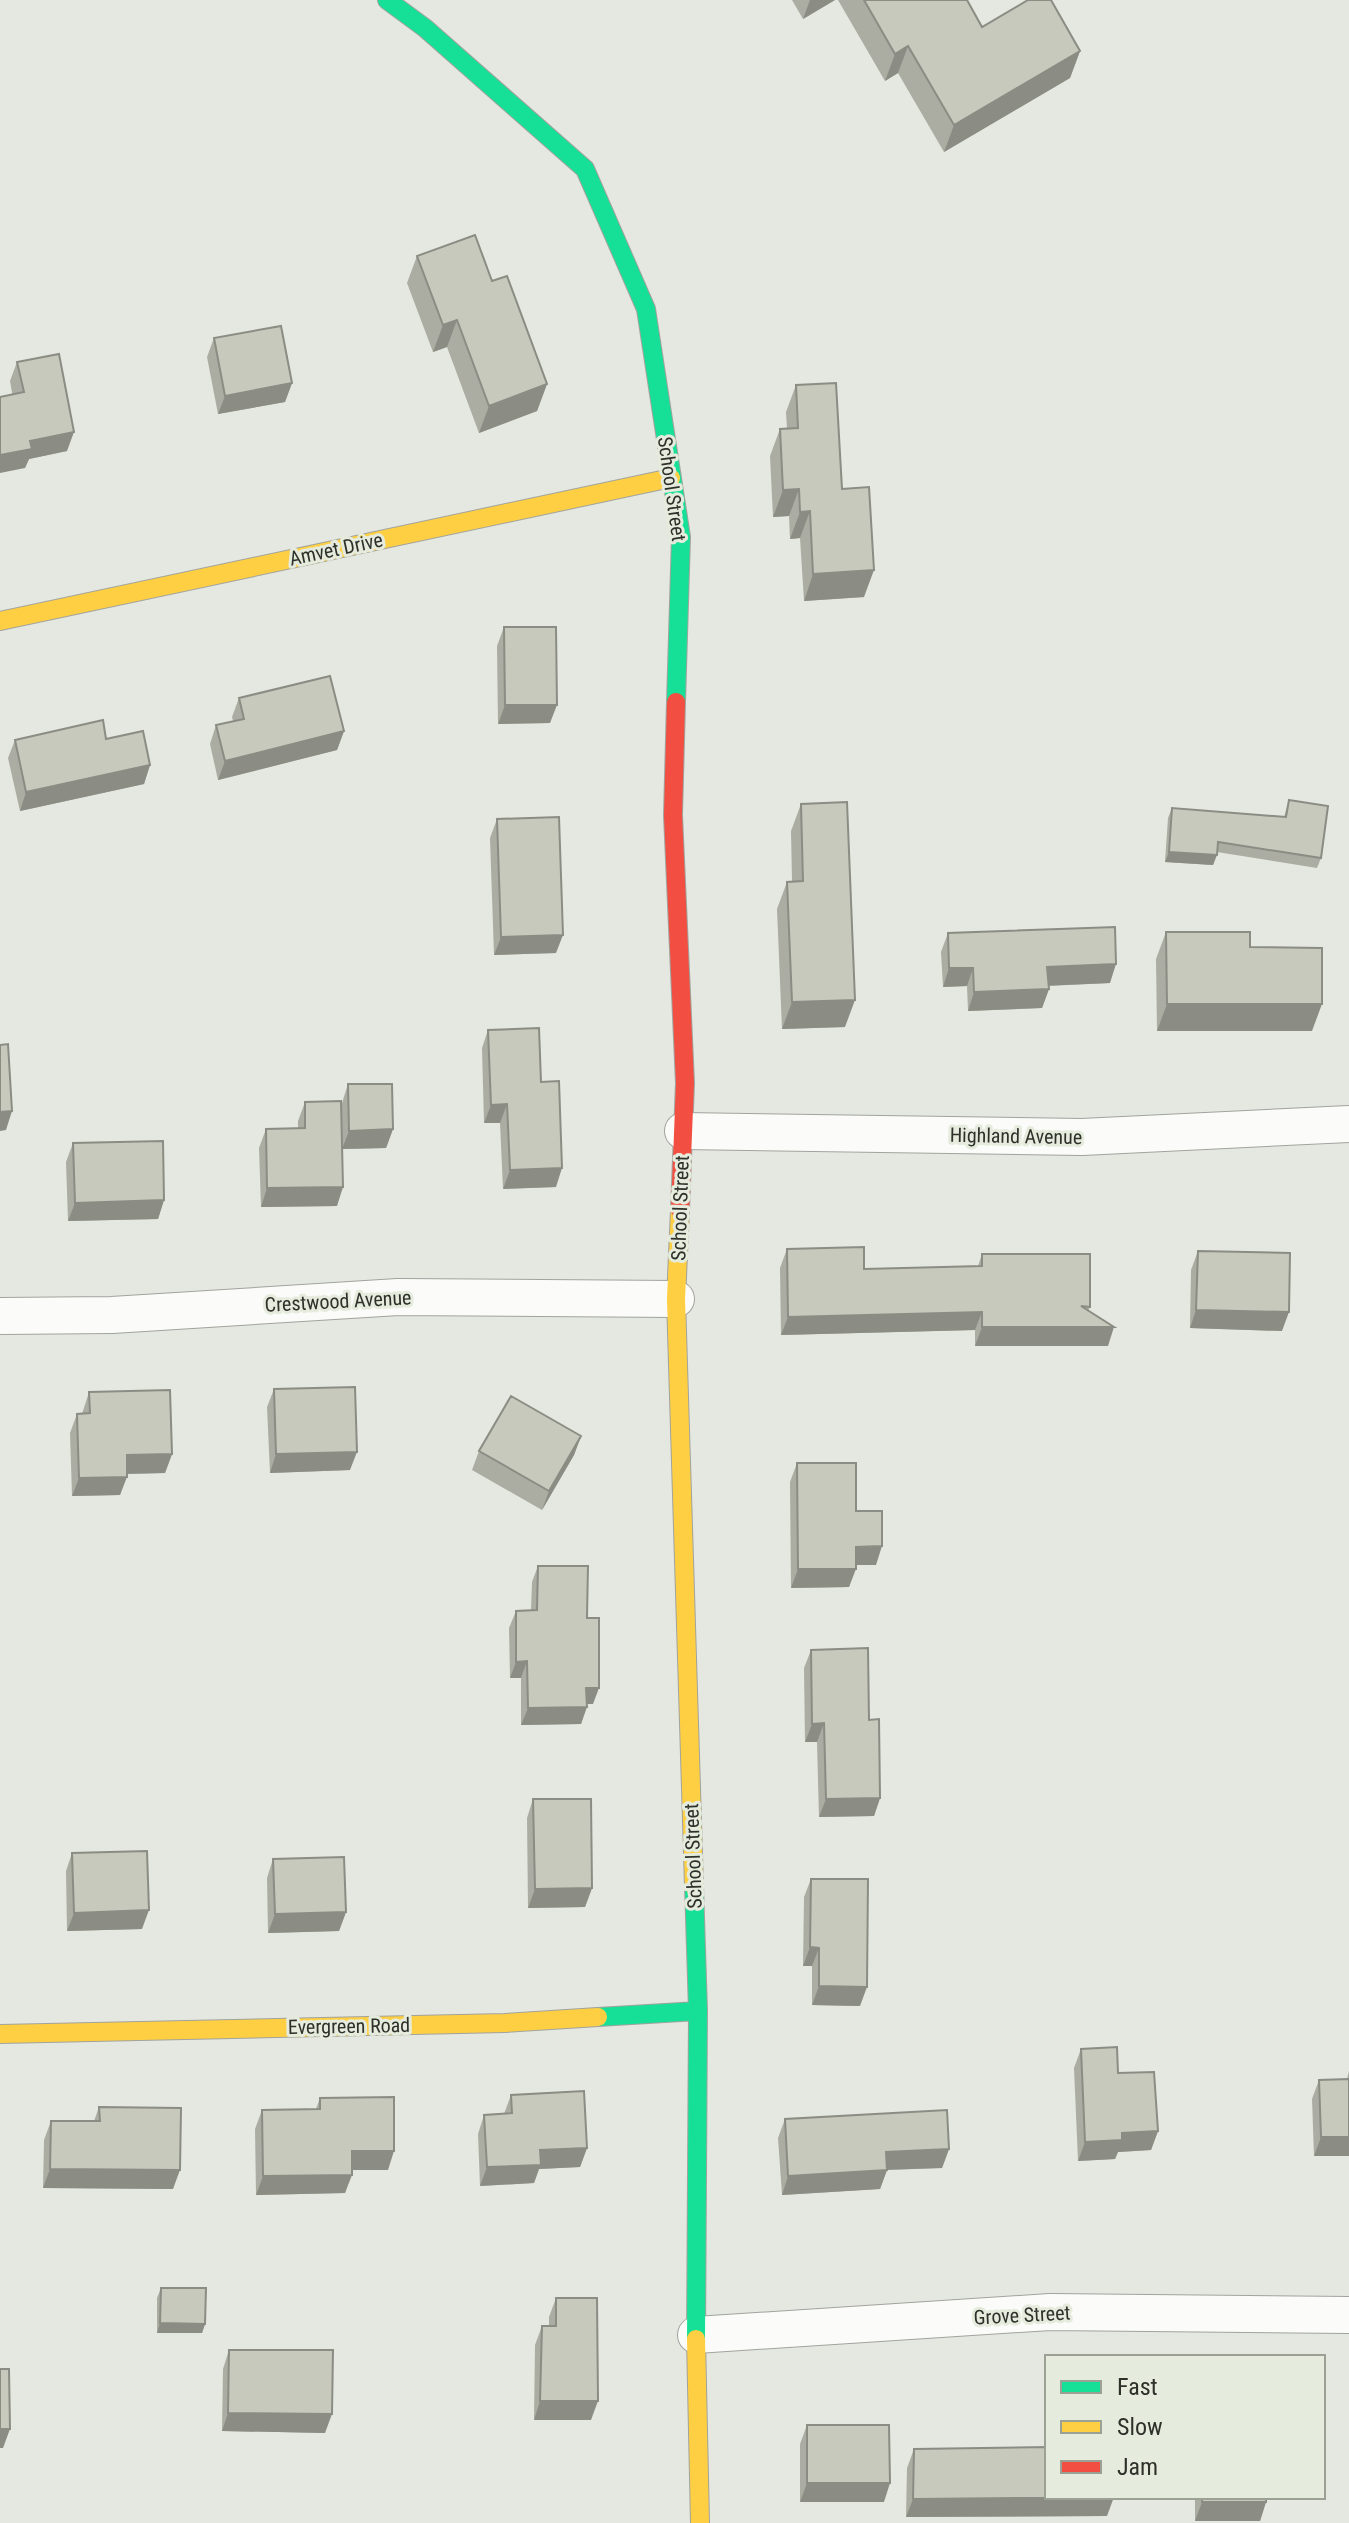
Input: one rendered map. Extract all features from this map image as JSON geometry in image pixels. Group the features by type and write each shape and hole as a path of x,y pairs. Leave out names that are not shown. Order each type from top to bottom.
{"street":[{"name":"School Street","path":"387,0 425,28 585,169 646,309 681,537 673,815 685,1083 676,1299 698,2011 696,2335 700,2523"},
{"name":"Amvet Drive","path":"0,621 671,478"},
{"name":"Highland Avenue","path":"683,1131 1082,1137 1349,1124"},
{"name":"Crestwood Avenue","path":"0,1316 112,1315 398,1297 676,1299"},
{"name":"Evergreen Road","path":"0,2034 505,2023 698,2011"},
{"name":"Grove Street","path":"696,2335 1050,2312 1349,2315"}],"building":[{"path":"864,0 967,0 982,27 1028,0 1051,0 1080,51 954,125 908,46 895,54"},
{"path":"475,235 492,281 507,276 547,384 489,406 457,320 443,325 417,256"},
{"path":"281,326 292,383 225,396 214,338"},
{"path":"59,354 74,432 30,441 32,449 0,455 0,397 24,392 17,362"},
{"path":"836,383 842,489 869,487 874,570 813,574 810,511 800,512 799,489 783,490 780,429 798,428 796,385"},
{"path":"504,627 556,627 557,705 505,705"},
{"path":"330,676 344,731 225,761 216,725 244,719 239,698"},
{"path":"103,720 106,739 143,731 150,765 26,792 15,740"},
{"path":"1289,800 1328,806 1321,858 1218,842 1217,855 1169,852 1172,808 1286,817"},
{"path":"847,802 855,1000 792,1002 787,882 803,881 801,804"},
{"path":"559,817 563,935 501,937 497,819"},
{"path":"1115,927 1116,964 1047,967 1049,989 974,992 973,968 949,968 948,933"},
{"path":"1166,932 1250,932 1250,947 1322,948 1322,1004 1167,1004"},
{"path":"539,1028 541,1082 559,1081 562,1168 510,1170 507,1104 491,1105 488,1030"},
{"path":"8,1044 12,1111 0,1112 0,1045"},
{"path":"348,1084 392,1084 393,1129 349,1131"},
{"path":"341,1101 343,1187 267,1188 266,1129 305,1128 305,1102"},
{"path":"163,1141 164,1200 75,1203 73,1143"},
{"path":"864,1247 864,1269 982,1266 982,1254 1090,1254 1090,1307 1081,1306 1114,1327 982,1327 982,1312 788,1317 787,1249"},
{"path":"1198,1251 1290,1253 1289,1312 1196,1310"},
{"path":"355,1387 357,1452 276,1454 274,1389"},
{"path":"170,1390 172,1454 127,1455 127,1477 79,1478 77,1414 90,1413 89,1392"},
{"path":"511,1396 581,1436 549,1491 479,1451"},
{"path":"797,1463 856,1463 856,1511 882,1511 882,1546 856,1547 856,1569 798,1569"},
{"path":"538,1566 588,1566 587,1618 599,1618 599,1688 586,1688 587,1707 528,1708 527,1661 516,1662 516,1611 537,1610"},
{"path":"868,1648 869,1720 879,1719 880,1798 826,1799 824,1723 812,1724 811,1650"},
{"path":"533,1799 591,1799 592,1888 535,1889"},
{"path":"147,1851 149,1910 74,1913 72,1853"},
{"path":"344,1857 346,1912 275,1914 273,1859"},
{"path":"811,1879 868,1879 867,1987 819,1986 819,1948 810,1947"},
{"path":"1117,2047 1118,2073 1154,2072 1158,2131 1122,2133 1122,2140 1085,2142 1081,2049"},
{"path":"1349,2079 1349,2137 1321,2137 1319,2080"},
{"path":"584,2091 587,2148 540,2150 541,2165 487,2167 484,2115 512,2113 511,2095"},
{"path":"394,2097 394,2151 352,2151 352,2175 263,2176 262,2110 320,2109 320,2098"},
{"path":"99,2107 181,2108 180,2170 50,2169 51,2121 100,2121"},
{"path":"947,2110 949,2149 886,2152 887,2170 788,2176 785,2119"},
{"path":"161,2288 206,2288 205,2324 160,2323"},
{"path":"556,2298 597,2298 598,2401 540,2401 542,2326 556,2326"},
{"path":"229,2350 333,2350 332,2414 228,2413"},
{"path":"0,2369 9,2369 10,2429 0,2429"},
{"path":"807,2425 889,2425 890,2483 807,2483"},
{"path":"1045,2447 1045,2498 913,2499 914,2449"},
{"path":"1202,2499 1266,2499 1266,2502 1202,2502"}],"traffic: fast":[{"path":"387,0 425,28 585,169 646,309 681,537 676,702"},
{"path":"694,1886 698,2011 696,2339"},
{"path":"598,2017 698,2011"}],"traffic: slow":[{"path":"0,621 671,478"},
{"path":"680,1210 676,1299 694,1886"},
{"path":"0,2034 505,2023 598,2017"},
{"path":"696,2339 700,2523"}],"traffic: jam":[{"path":"676,702 673,815 685,1083 680,1210"}]}
